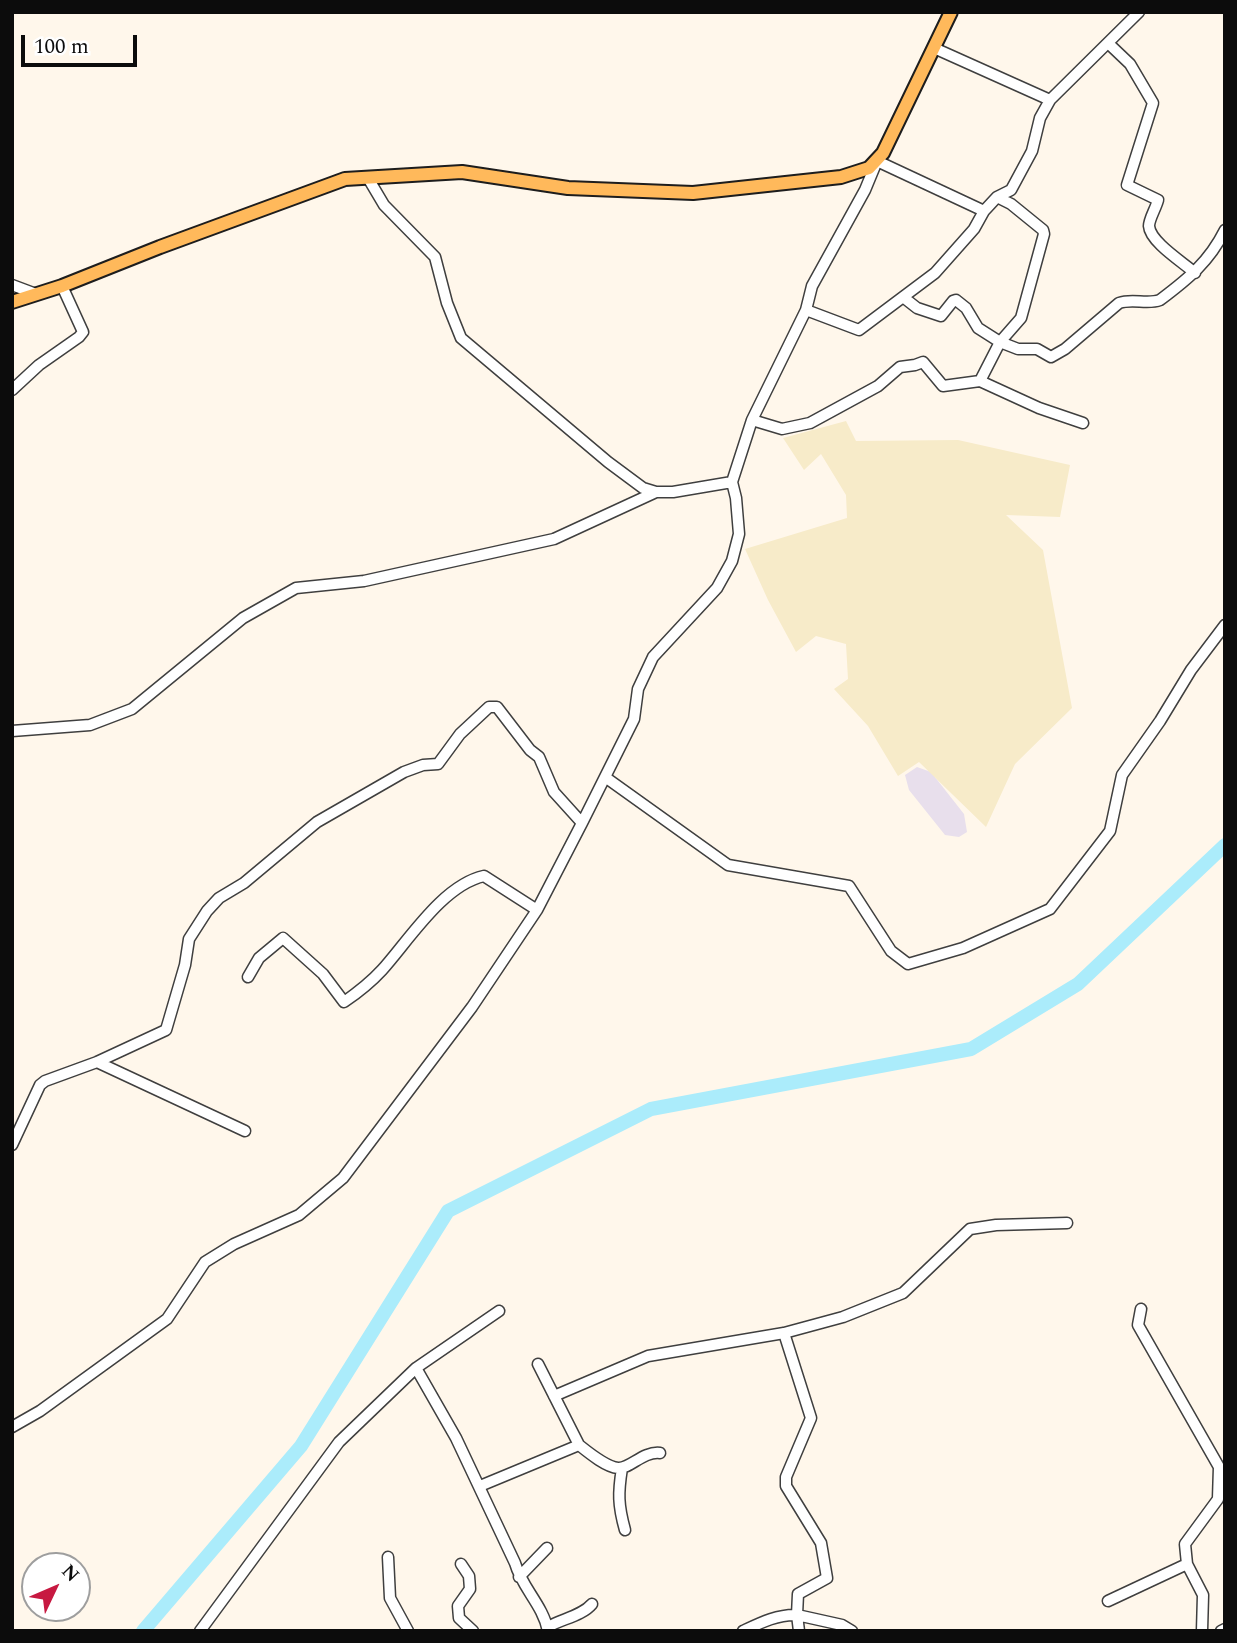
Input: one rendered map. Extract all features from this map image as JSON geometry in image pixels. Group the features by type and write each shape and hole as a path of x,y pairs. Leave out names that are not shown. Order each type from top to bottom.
{"main road":[{"path":"12,302 62,286 345,179 462,172 568,188 693,193 841,177 869,168 883,153 951,12"}],"street":[{"path":"806,310 859,330 935,274 974,229 997,197 1011,190 1032,151 1040,118 1050,100 1139,12"},
{"path":"1109,44 1130,64 1153,103 1127,186 1158,200 1149,226 1150,231 1161,246 1195,273"},
{"path":"934,48 1050,100"},
{"path":"12,1427 40,1411 167,1320 205,1262 234,1244 299,1215 343,1178 472,1007 537,910 582,823 634,719 638,690 653,657 717,588 732,561 739,534 732,482 752,420 806,310 812,286 865,190 877,161 984,212"},
{"path":"368,178 384,205 435,257 447,303 461,338 608,462 643,488 656,492 673,492 732,482"},
{"path":"980,381 1000,342 1021,318 1044,231 1011,204 997,197"},
{"path":"904,297 917,308 937,316 943,315 956,300 966,307 978,328 1000,342 1018,349 1037,349 1046,356 1056,355 1119,303 1127,300 1154,302 1195,273 1225,230"},
{"path":"12,285 36,294"},
{"path":"12,390 39,365 83,332 62,286"},
{"path":"752,420 782,429 810,423 878,386 900,367 923,362 943,386 980,381 1039,408 1083,423"},
{"path":"12,731 90,725 132,709 243,618 296,588 364,581 554,539 656,492"},
{"path":"605,777 729,865 849,887 891,951 908,964 964,948 1049,909 1110,831 1122,775 1160,721 1191,670 1225,625"},
{"path":"12,1145 16,1124 45,1081 97,1062 166,1030 185,965 189,939 219,898 244,883 317,822 404,772 423,765 438,764 460,734 489,707 496,707 530,750 539,757 554,792 582,823"},
{"path":"248,977 261,956 283,938 323,974 344,1002 380,972 432,910 472,879 484,876 537,910"},
{"path":"97,1062 245,1131"},
{"path":"554,1396 648,1356 784,1333 843,1317 903,1293 970,1229 1068,1223"},
{"path":"1142,1309 1138,1325 1219,1467 1218,1499 1185,1544 1187,1564 1203,1595 1202,1631"},
{"path":"200,1631 339,1442 416,1368 499,1311"},
{"path":"784,1333 811,1418 786,1477 786,1486 821,1543 827,1578 798,1594 799,1631"},
{"path":"538,1364 579,1445 616,1468 622,1468 647,1454 660,1453"},
{"path":"416,1368 456,1438 519,1577 539,1607 548,1629 559,1620 583,1612 592,1604"},
{"path":"480,1486 579,1445"},
{"path":"622,1468 618,1493 625,1530"},
{"path":"519,1577 547,1548"},
{"path":"388,1557 390,1598 408,1631"},
{"path":"461,1564 468,1576 470,1589 458,1606 459,1618 473,1631"},
{"path":"1108,1601 1187,1564"},
{"path":"743,1631 764,1621 788,1615 842,1625 852,1631"}],"shaded area":[{"path":"846,421 856,441 958,440 1070,465 1060,517 1006,515 1043,550 1072,708 1015,764 986,827 919,762 898,776 868,726 834,689 848,679 846,644 816,636 796,652 745,549 847,518 846,495 821,454 804,470 783,438"},
{"path":"917,767 931,772 964,814 967,832 959,837 945,835 909,790 905,775"}],"waterway":[{"path":"143,1631 301,1446 448,1211 651,1109 971,1049 1078,984 1225,845"}]}
